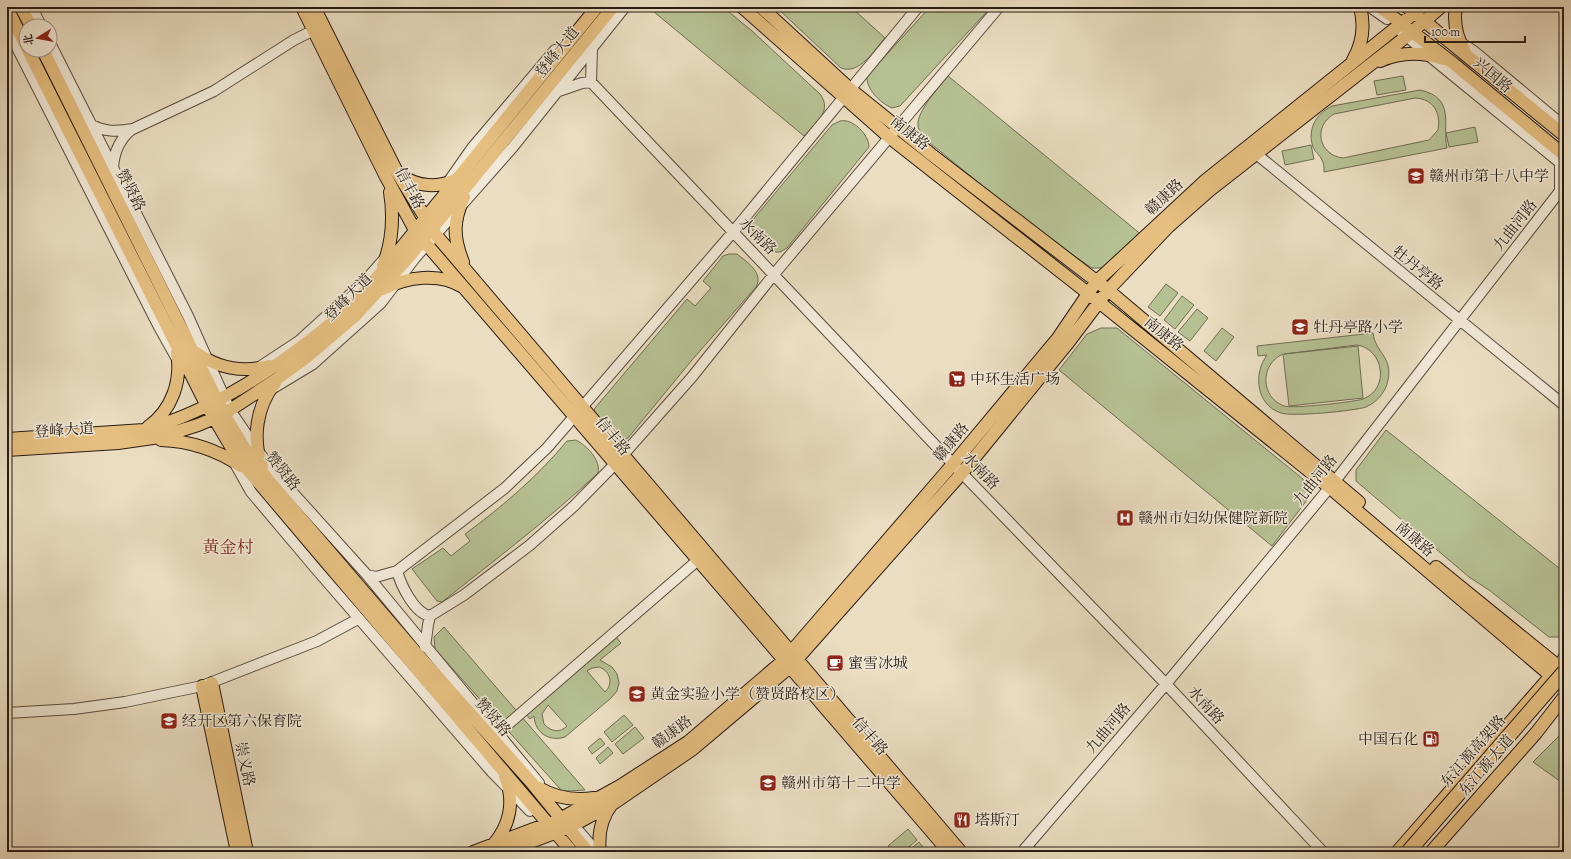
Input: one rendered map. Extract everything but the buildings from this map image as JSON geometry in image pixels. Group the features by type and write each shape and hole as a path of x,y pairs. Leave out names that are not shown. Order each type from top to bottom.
{"highway":[{"name":"东江源高架路","path":"1408,852 1561,667"},
{"name":"东江源高架路","path":"1420,852 1564,686"}],"main road":[{"path":"21,7 27,18"},
{"name":"信丰路","path":"302,7 386,177 420,236 578,411"},
{"name":"信丰路","path":"314,7 398,172 428,225 465,268 698,560 791,659 948,852"},
{"name":"登峰大道","path":"7,450 186,430 220,415 277,379 307,357 355,316 378,291 428,225 460,177 598,7"},
{"name":"登峰大道","path":"428,225 467,187 613,7"},
{"name":"南康路","path":"742,7 847,93 898,127 932,156 1108,290 1332,484"},
{"name":"南康路","path":"761,7 889,137 1332,484 1561,667 1564,686"},
{"path":"1349,65 1357,52 1362,37 1363,21 1360,7"},
{"name":"兴国路","path":"1380,7 1410,34 1454,64 1563,162"},
{"name":"赣康路","path":"473,852 550,830 571,827 688,742 791,659 962,473 1100,303 1108,290 1168,227 1255,153 1410,34 1441,7"},
{"path":"1456,7 1455,25 1460,42 1471,59"},
{"path":"7,8 18,30"},
{"name":"赣康路","path":"791,659 1058,338 1096,282 1206,180 1399,24 1414,9"},
{"name":"兴国路","path":"1414,9 1471,59 1564,128"},
{"path":"1361,71 1375,62 1406,54 1428,55 1454,64"},
{"name":"赞贤路","path":"32,58 173,338 220,415 269,481 418,655 563,817 588,852"},
{"name":"赞贤路","path":"47,58 194,351 213,403"},
{"path":"398,172 409,180 422,184 435,185 448,183 460,177"},
{"path":"380,274 391,237 391,197 386,177"},
{"path":"465,268 455,240 458,210 467,187"},
{"name":"登峰大道","path":"7,439 146,435 213,403 284,359 348,309 380,274 420,236"},
{"path":"378,291 396,283 418,278 434,278 455,283 467,289"},
{"path":"173,338 179,361 178,379 171,402 146,435 191,444 213,451 234,462 255,480"},
{"path":"194,351 206,359 232,368 257,368 284,359"},
{"path":"269,481 262,466 258,451 256,433 259,416 269,392 277,379"},
{"name":"赞贤路","path":"220,415 237,457 255,480 501,768 550,830 572,852"},
{"name":"信丰路","path":"618,460 791,659 962,852"},
{"name":"东江源大道","path":"1397,852 1561,667"},
{"name":"崇义路","path":"207,685 237,852"},
{"name":"崇义路","path":"207,685 247,852"},
{"name":"东江源大道","path":"1431,852 1536,733 1564,697"},
{"path":"493,846 502,833 508,818 510,803 509,788 505,774 501,768"},
{"path":"532,782 546,792 565,799 580,800 611,798 600,829 598,852"},
{"name":"赣康路","path":"504,852 550,830 563,817 611,798"}],"street":[{"path":"32,7 37,18"},
{"path":"269,392 313,364 381,303 396,283 420,236 428,225 448,183 472,148 591,7"},
{"path":"428,225 458,210 558,91 625,7"},
{"path":"367,575 376,577 397,571 505,488 546,448 733,232 918,7"},
{"path":"397,571 405,592 425,615 430,616 464,595 530,546 574,506 618,460 692,377 774,273 999,7"},
{"path":"1370,7 1399,24"},
{"path":"1426,20 1475,52 1564,128"},
{"path":"7,28 158,325 179,361 213,403"},
{"path":"113,168 119,143 123,136 133,129 214,91 294,40 314,30"},
{"path":"1410,34 1428,55 1563,162 1562,191"},
{"path":"558,91 582,83 592,82 592,49"},
{"path":"57,58 188,316 206,359 213,403"},
{"name":"水南路","path":"592,82 953,464 1166,684 1323,852"},
{"path":"90,124 108,131 133,129"},
{"name":"牡丹亭路","path":"1255,153 1459,321 1564,405"},
{"name":"九曲河路","path":"1022,852 1166,684 1332,484 1562,191"},
{"path":"257,368 299,340 364,282 386,257 420,236"},
{"path":"220,415 258,451 367,575 546,792 563,817"},
{"path":"220,415 234,462 251,492 358,619 486,765 550,830 565,852"},
{"path":"498,733 698,560"},
{"path":"425,647 430,616"},
{"path":"7,712 81,708 125,702 207,685 317,641 358,619"},
{"path":"571,827 598,852"}],"green space":[{"path":"648,7 723,7 752,31 820,94 825,106 821,117 804,136"},
{"path":"776,7 851,7 885,38 871,55 860,65 848,69 841,68"},
{"path":"930,7 991,7 900,106 892,108 887,106 871,91 867,81 867,76"},
{"path":"948,76 1143,236 1110,268 1092,268 1039,232 930,143 919,130 919,119 929,99"},
{"path":"1403,76 1406,90 1377,95 1374,81"},
{"path":"1420,90 1431,94 1439,99 1443,106 1446,121 1447,148 1324,172 1323,161 1313,147 1311,134 1317,118 1326,109 1332,106","holes":["1415,98 1427,101 1435,108 1438,118 1438,130 1429,140 1343,158 1328,152 1324,146 1321,139 1321,132 1327,119 1334,114"]},
{"path":"840,121 850,122 859,128 866,137 869,147 787,248 780,252 775,252 753,231 751,222 832,125"},
{"path":"1475,127 1478,142 1449,147 1446,133"},
{"path":"1311,145 1314,159 1285,165 1282,151"},
{"path":"737,254 753,268 758,277 756,287 692,360 628,438 620,441 615,440 593,414 595,408 687,299 695,306 711,288 703,281 723,256"},
{"path":"1166,284 1178,293 1160,316 1148,307"},
{"path":"1182,296 1194,305 1175,329 1164,320"},
{"path":"1197,309 1208,318 1190,341 1178,332"},
{"path":"1101,328 1117,328 1303,479 1308,490 1307,500 1272,546 1059,370 1087,334"},
{"path":"1222,328 1234,337 1216,361 1204,351"},
{"path":"1373,333 1374,340 1388,366 1389,372 1387,384 1380,396 1374,402 1359,409 1323,413 1281,413 1266,403 1259,388 1260,371 1267,355 1258,356 1257,346","holes":["1357,345 1366,348 1378,361 1380,379 1372,394 1363,399 1323,405 1289,407 1276,402 1270,395 1267,388 1267,372 1275,359 1283,354 1289,406 1363,398 1358,346 1284,354"]},
{"path":"1386,430 1564,572 1564,630 1559,637 1549,637 1489,590 1469,577 1356,481 1356,470"},
{"path":"576,440 589,450 595,458 598,473 502,555 442,602 437,601 412,569 443,548 451,556 470,541 465,534 519,490 556,454 567,441"},
{"path":"444,627 585,790 561,790 435,649 434,637"},
{"path":"615,636 621,643 600,660 612,667 617,674 619,683 617,691 611,698 565,737 554,738 544,735 537,727 534,716 530,719 525,713","holes":["599,667 606,671 610,678 608,689 605,692 587,671 592,668","548,705 567,726 556,731 550,729 544,724 542,714"]},
{"path":"624,715 633,725 612,742 604,732"},
{"path":"635,727 644,738 623,754 615,744"},
{"path":"1564,731 1564,784 1533,762"},
{"path":"600,738 605,744 592,754 588,748"},
{"path":"608,747 613,753 600,764 596,758"},
{"path":"908,829 917,840 903,852 893,852 888,846"},
{"path":"919,842 927,852 907,852"}],"place":[{"name":"赣州市第十八中学","path":"1416,176"},
{"name":"牡丹亭路小学","path":"1300,327"},
{"name":"中环生活广场","path":"957,379"},
{"name":"赣州市妇幼保健院新院","path":"1125,518"},
{"name":"蜜雪冰城","path":"835,663"},
{"name":"黄金实验小学（赞贤路校区）","path":"637,694"},
{"name":"经开区第六保育院","path":"169,721"},
{"name":"中国石化","path":"1431,739"},
{"name":"赣州市第十二中学","path":"768,783"},
{"name":"塔斯汀","path":"962,820"}],"district":[{"name":"黄金村","path":"228,547"}]}
